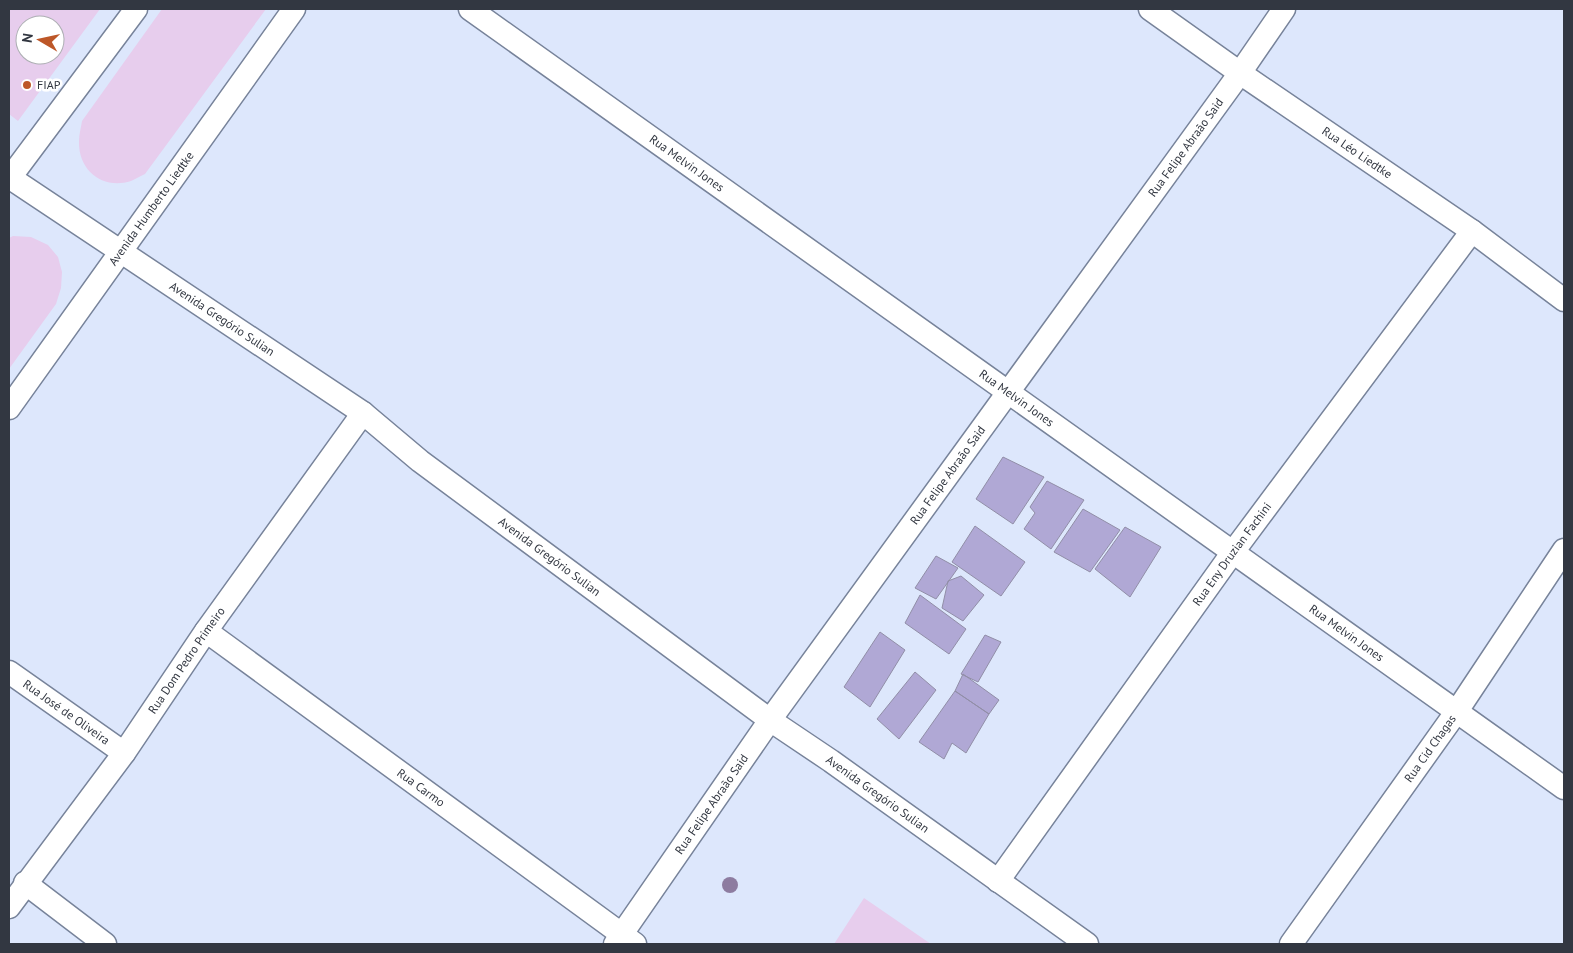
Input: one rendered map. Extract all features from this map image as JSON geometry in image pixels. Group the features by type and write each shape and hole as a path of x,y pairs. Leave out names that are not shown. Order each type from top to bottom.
{"street":[{"path":"9,178 136,9"},
{"name":"Avenida Humberto Liedtke","path":"9,408 294,9"},
{"name":"Rua Melvin Jones","path":"470,9 1564,788"},
{"name":"Rua Léo Liedtke","path":"1150,9 1240,73 1472,231 1563,297"},
{"name":"Rua Felipe Abraão Said","path":"624,941 770,720 1240,73 1284,9"},
{"name":"Avenida Gregório Sulian","path":"9,178 122,251 363,413 420,461 770,720 832,761 1087,944"},
{"name":"Rua Eny Druzian Fachini","path":"998,881 1233,552 1472,231"},
{"name":"Rua Dom Pedro Primeiro","path":"9,907 25,883 124,753 206,631 363,413"},
{"name":"Rua Cid Chagas","path":"1292,944 1457,711 1564,550"},
{"name":"Rua Carmo","path":"206,631 624,941"},
{"name":"Rua José de Oliveira","path":"9,672 124,753"},
{"path":"25,883 106,944"}],"shaded area":[{"name":"FIAP","path":"9,9 100,9 65,57 65,15 15,15 15,65 59,65 18,121 9,114"},
{"path":"162,9 266,9 145,174 131,181 110,183 94,175 87,169 83,161 79,141 82,121"},
{"path":"13,236 31,237 48,245 58,257 62,272 61,288 56,304 9,369 9,238"},
{"path":"864,898 931,944 834,944"}],"building":[{"path":"1003,457 1044,477 1013,524 976,499"},
{"path":"1047,481 1084,500 1051,549 1024,529 1035,513 1030,507"},
{"path":"1083,509 1120,530 1090,572 1054,552"},
{"path":"975,526 1025,562 1001,596 952,562"},
{"path":"1125,527 1161,547 1130,597 1095,569"},
{"path":"936,556 958,568 936,599 915,588"},
{"path":"961,576 984,595 963,621 942,608 948,581"},
{"path":"920,595 966,629 949,654 905,623"},
{"path":"880,632 905,650 870,707 844,687"},
{"path":"985,635 1001,642 978,682 961,674"},
{"path":"915,672 936,690 899,739 877,719"},
{"path":"963,674 999,700 989,714 955,691"},
{"path":"955,691 989,714 966,753 952,743 944,759 919,742"}],"place":[{"name":"FIAP","path":"27,85"}]}
